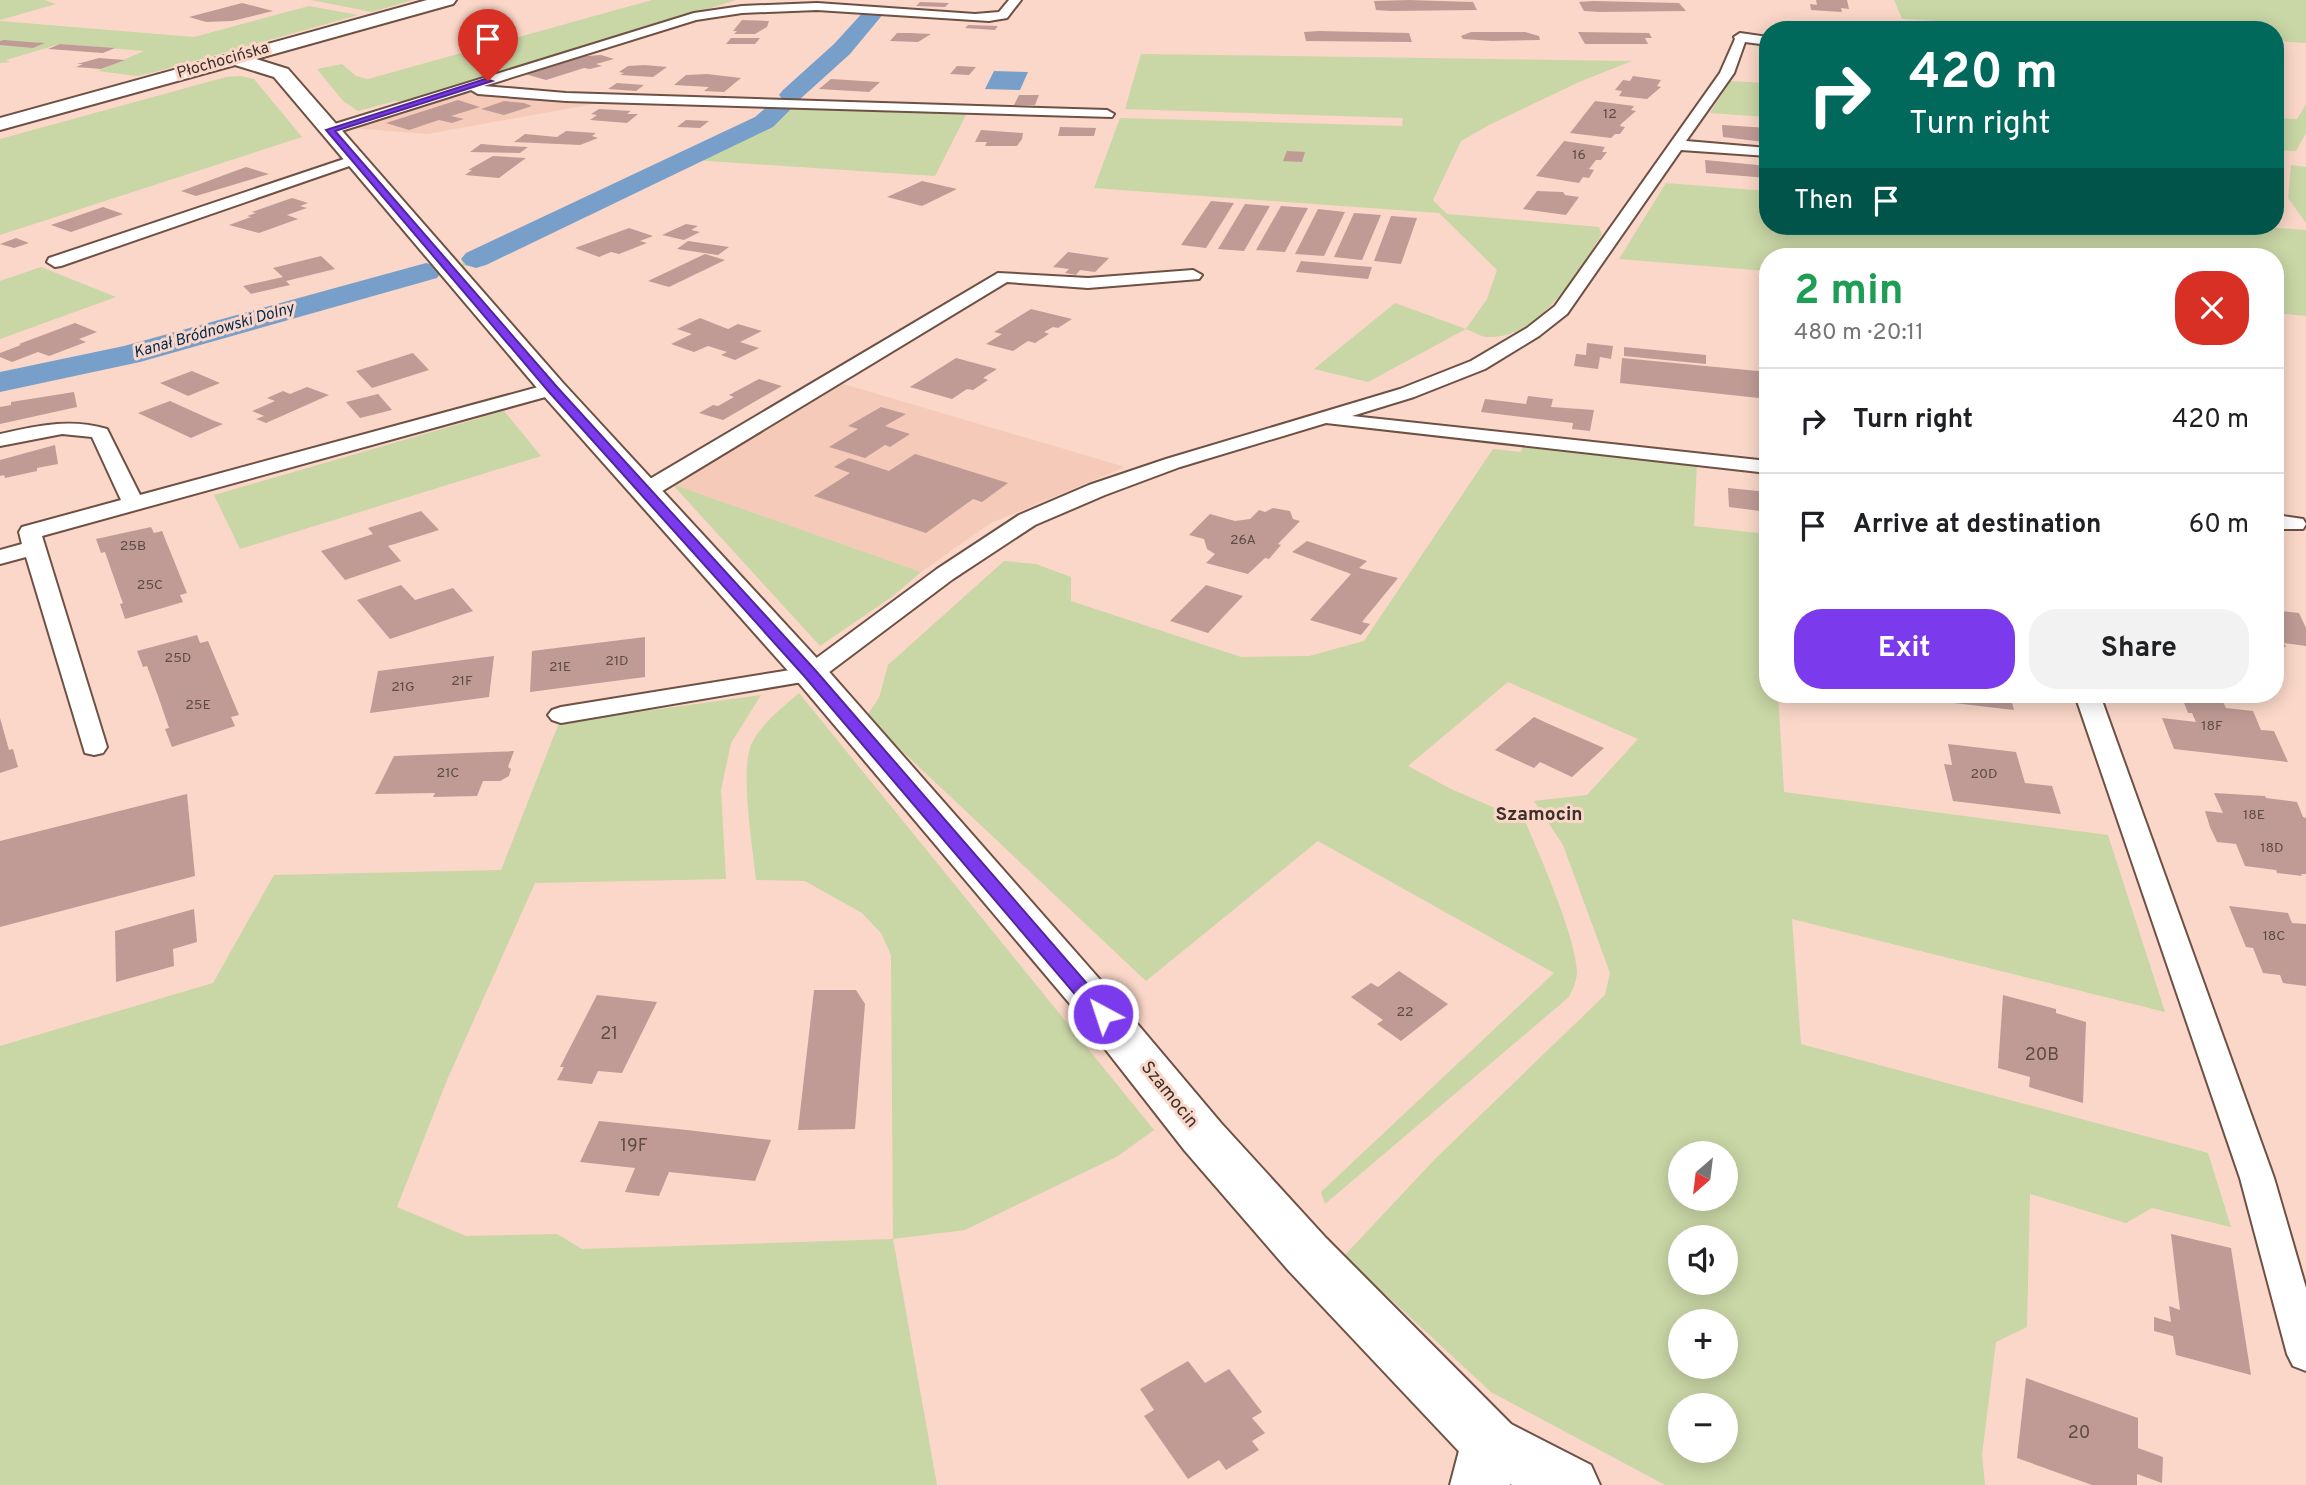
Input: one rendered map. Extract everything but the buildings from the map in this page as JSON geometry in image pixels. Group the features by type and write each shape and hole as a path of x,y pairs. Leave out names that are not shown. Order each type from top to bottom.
{"street":[{"name":"Płochocińska","path":"0,124 447,0"},
{"name":"Szamocin","path":"234,58 281,73 553,389 811,674 1086,993 1203,1137 1307,1254 1485,1464 1570,1485"}],"lane":[{"path":"330,130 694,17 729,9 888,10 980,17 1003,15 1015,0"},
{"path":"561,715 811,674 945,574 1027,520 1097,490 1173,463 1407,393 1478,365 1533,332 1561,310 1616,229 1683,146 1727,73 1739,39 1759,40"},
{"path":"462,89 566,97 1107,114"},
{"path":"1683,146 1759,151"},
{"path":"55,262 356,159"},
{"path":"646,491 1004,277 1088,283 1193,275"},
{"path":"94,747 30,532 553,389"},
{"path":"1318,418 1759,466"},
{"path":"0,440 60,427 88,429 100,433 134,505"},
{"path":"0,557 35,548"},
{"path":"2090,703 2257,1178 2306,1353"}],"shaded area":[{"path":"466,93 605,102 427,134 352,128"},
{"path":"840,383 1125,467 989,524 921,572 672,484"}],"green space":[{"path":"0,0 44,0 56,4 0,20"},
{"path":"311,0 413,0 372,12"},
{"path":"652,0 736,0 408,102 395,101 358,111 343,101 317,69 342,64 356,76 368,79"},
{"path":"1894,0 2306,0 2306,43 2284,42 2284,21 1902,19"},
{"path":"309,6 358,15 137,76 98,71 144,51 60,44 0,63 0,21 194,37"},
{"path":"867,12 880,12 797,99 783,99 837,49"},
{"path":"1141,54 1632,61 1579,82 1461,141 1433,200 1447,214 1599,227 1602,234 1569,284 1540,316 1506,335 1487,337 1466,329 1487,299 1497,270 1439,213 1094,188 1120,118 1402,126 1403,118 1125,109"},
{"path":"226,77 254,79 302,137 0,235 0,139"},
{"path":"1730,81 1759,83 1759,116 1710,113"},
{"path":"2306,104 2306,133 2296,151 2284,150 2284,118 2297,119"},
{"path":"775,107 967,113 935,176 693,160 463,267 462,261 758,122"},
{"path":"2291,165 2306,167 2306,223 2288,198"},
{"path":"1666,183 1759,190 1759,235 2284,235 2284,228 2306,230 2306,316 2284,314 2284,248 1759,248 1759,270 1619,259"},
{"path":"41,267 116,297 0,339 0,281"},
{"path":"427,268 433,272 123,360 0,385 0,379 110,357"},
{"path":"1395,303 1466,329 1368,382 1314,369"},
{"path":"504,411 541,456 240,549 214,495"},
{"path":"1523,446 1697,465 1694,526 1759,533 1759,703 1778,703 1784,792 2108,835 2165,1012 1792,919 1801,1044 2208,1153 2231,1227 2152,1208 2126,1223 2030,1194 2027,1327 1996,1342 1982,1455 1985,1485 1665,1485 1491,1392 1344,1256 1436,1158 1605,995 1610,973 1563,845 1534,801 1587,795 1638,739 1508,682 1408,766 1451,789 1525,821 1564,917 1575,956 1576,978 1569,997 1325,1204 1321,1192 1554,973 1318,841 1146,981 866,717 879,698 888,665 1004,561 1036,564 1071,577 1071,601 1241,657 1309,656 1364,641 1493,449 1521,452"},
{"path":"672,484 921,572 893,596 820,646"},
{"path":"799,693 1154,1130 1118,1156 965,1230 893,1239 891,955 881,933 862,913 805,881 756,880 747,792 748,758 751,745 760,730"},
{"path":"761,695 731,743 721,790 726,879 535,883 447,1080 397,1207 466,1236 557,1234 582,1249 893,1239 937,1485 0,1485 0,1046 213,983 274,875 501,870 559,723"}],"water":[{"path":"994,71 1028,72 1020,90 985,89"}],"waterway":[{"name":"Kanał Bródnowski Dolny","path":"791,95 842,49 873,13"},
{"name":"Kanał Bródnowski Dolny","path":"476,259 764,122 779,109"},
{"name":"Kanał Bródnowski Dolny","path":"0,382 129,355 426,272"}],"district":[{"name":"Szamocin","path":"1539,815"}],"route":[{"path":"488,81 330,130 443,258 553,389 811,674 1103,1014"}]}
